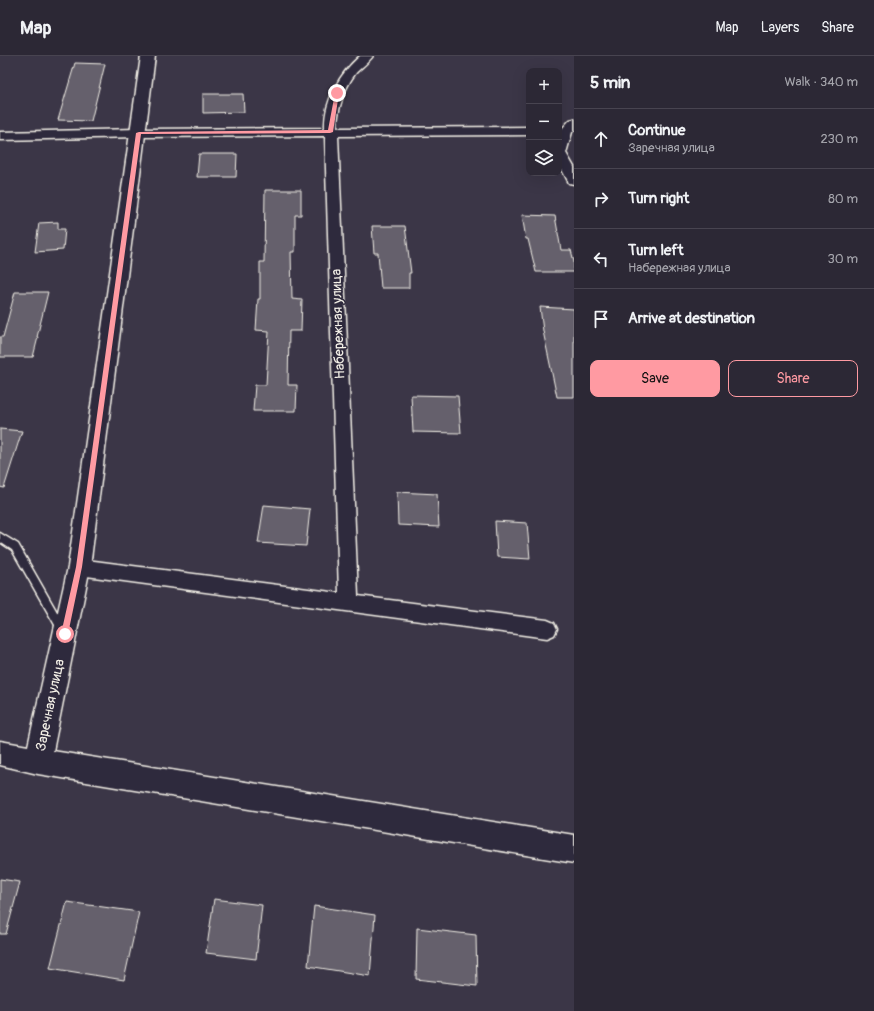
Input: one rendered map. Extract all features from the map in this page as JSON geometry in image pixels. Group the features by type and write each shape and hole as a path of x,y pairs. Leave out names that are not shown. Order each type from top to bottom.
{"street":[{"name":"Заречная улица","path":"38,761 79,567 139,133 148,56"},
{"name":"Набережная улица","path":"349,603 330,132 337,93 345,79 359,62 367,56"},
{"path":"568,129 560,153 574,180"},
{"path":"0,136 139,133 526,131"},
{"path":"79,567 547,629"},
{"path":"0,753 38,761 574,849"}],"lane":[{"path":"0,537 15,547 65,634"}],"building":[{"path":"75,63 105,64 91,121 58,120"},
{"path":"203,94 243,94 244,112 203,113"},
{"path":"199,154 237,154 236,177 197,177"},
{"path":"265,190 301,190 301,215 295,215 295,252 291,252 292,299 302,300 301,331 289,331 288,385 297,385 296,411 253,411 255,385 266,385 269,331 256,330 258,299 260,299 260,262 264,262"},
{"path":"522,215 555,216 561,250 571,250 574,262 574,272 536,272 528,239 526,239"},
{"path":"58,222 58,229 65,229 63,250 35,252 39,223"},
{"path":"372,226 405,226 411,273 409,273 409,288 381,288 378,253 374,253"},
{"path":"15,292 48,292 33,357 0,357 0,337 3,337"},
{"path":"540,307 574,309 574,397 557,397 543,331"},
{"path":"411,395 458,396 461,433 413,432"},
{"path":"0,429 22,431 4,488 0,487"},
{"path":"397,492 437,494 439,527 398,525"},
{"path":"264,505 310,509 306,546 258,543"},
{"path":"495,521 527,523 530,559 497,557"},
{"path":"0,879 20,882 6,934 0,934"},
{"path":"214,899 262,905 256,959 206,953"},
{"path":"67,902 139,912 124,980 50,968"},
{"path":"314,906 375,915 370,976 308,966"},
{"path":"417,928 476,935 477,986 416,979"}],"route":[{"path":"65,634 79,567 139,133 330,132 337,93"}]}
